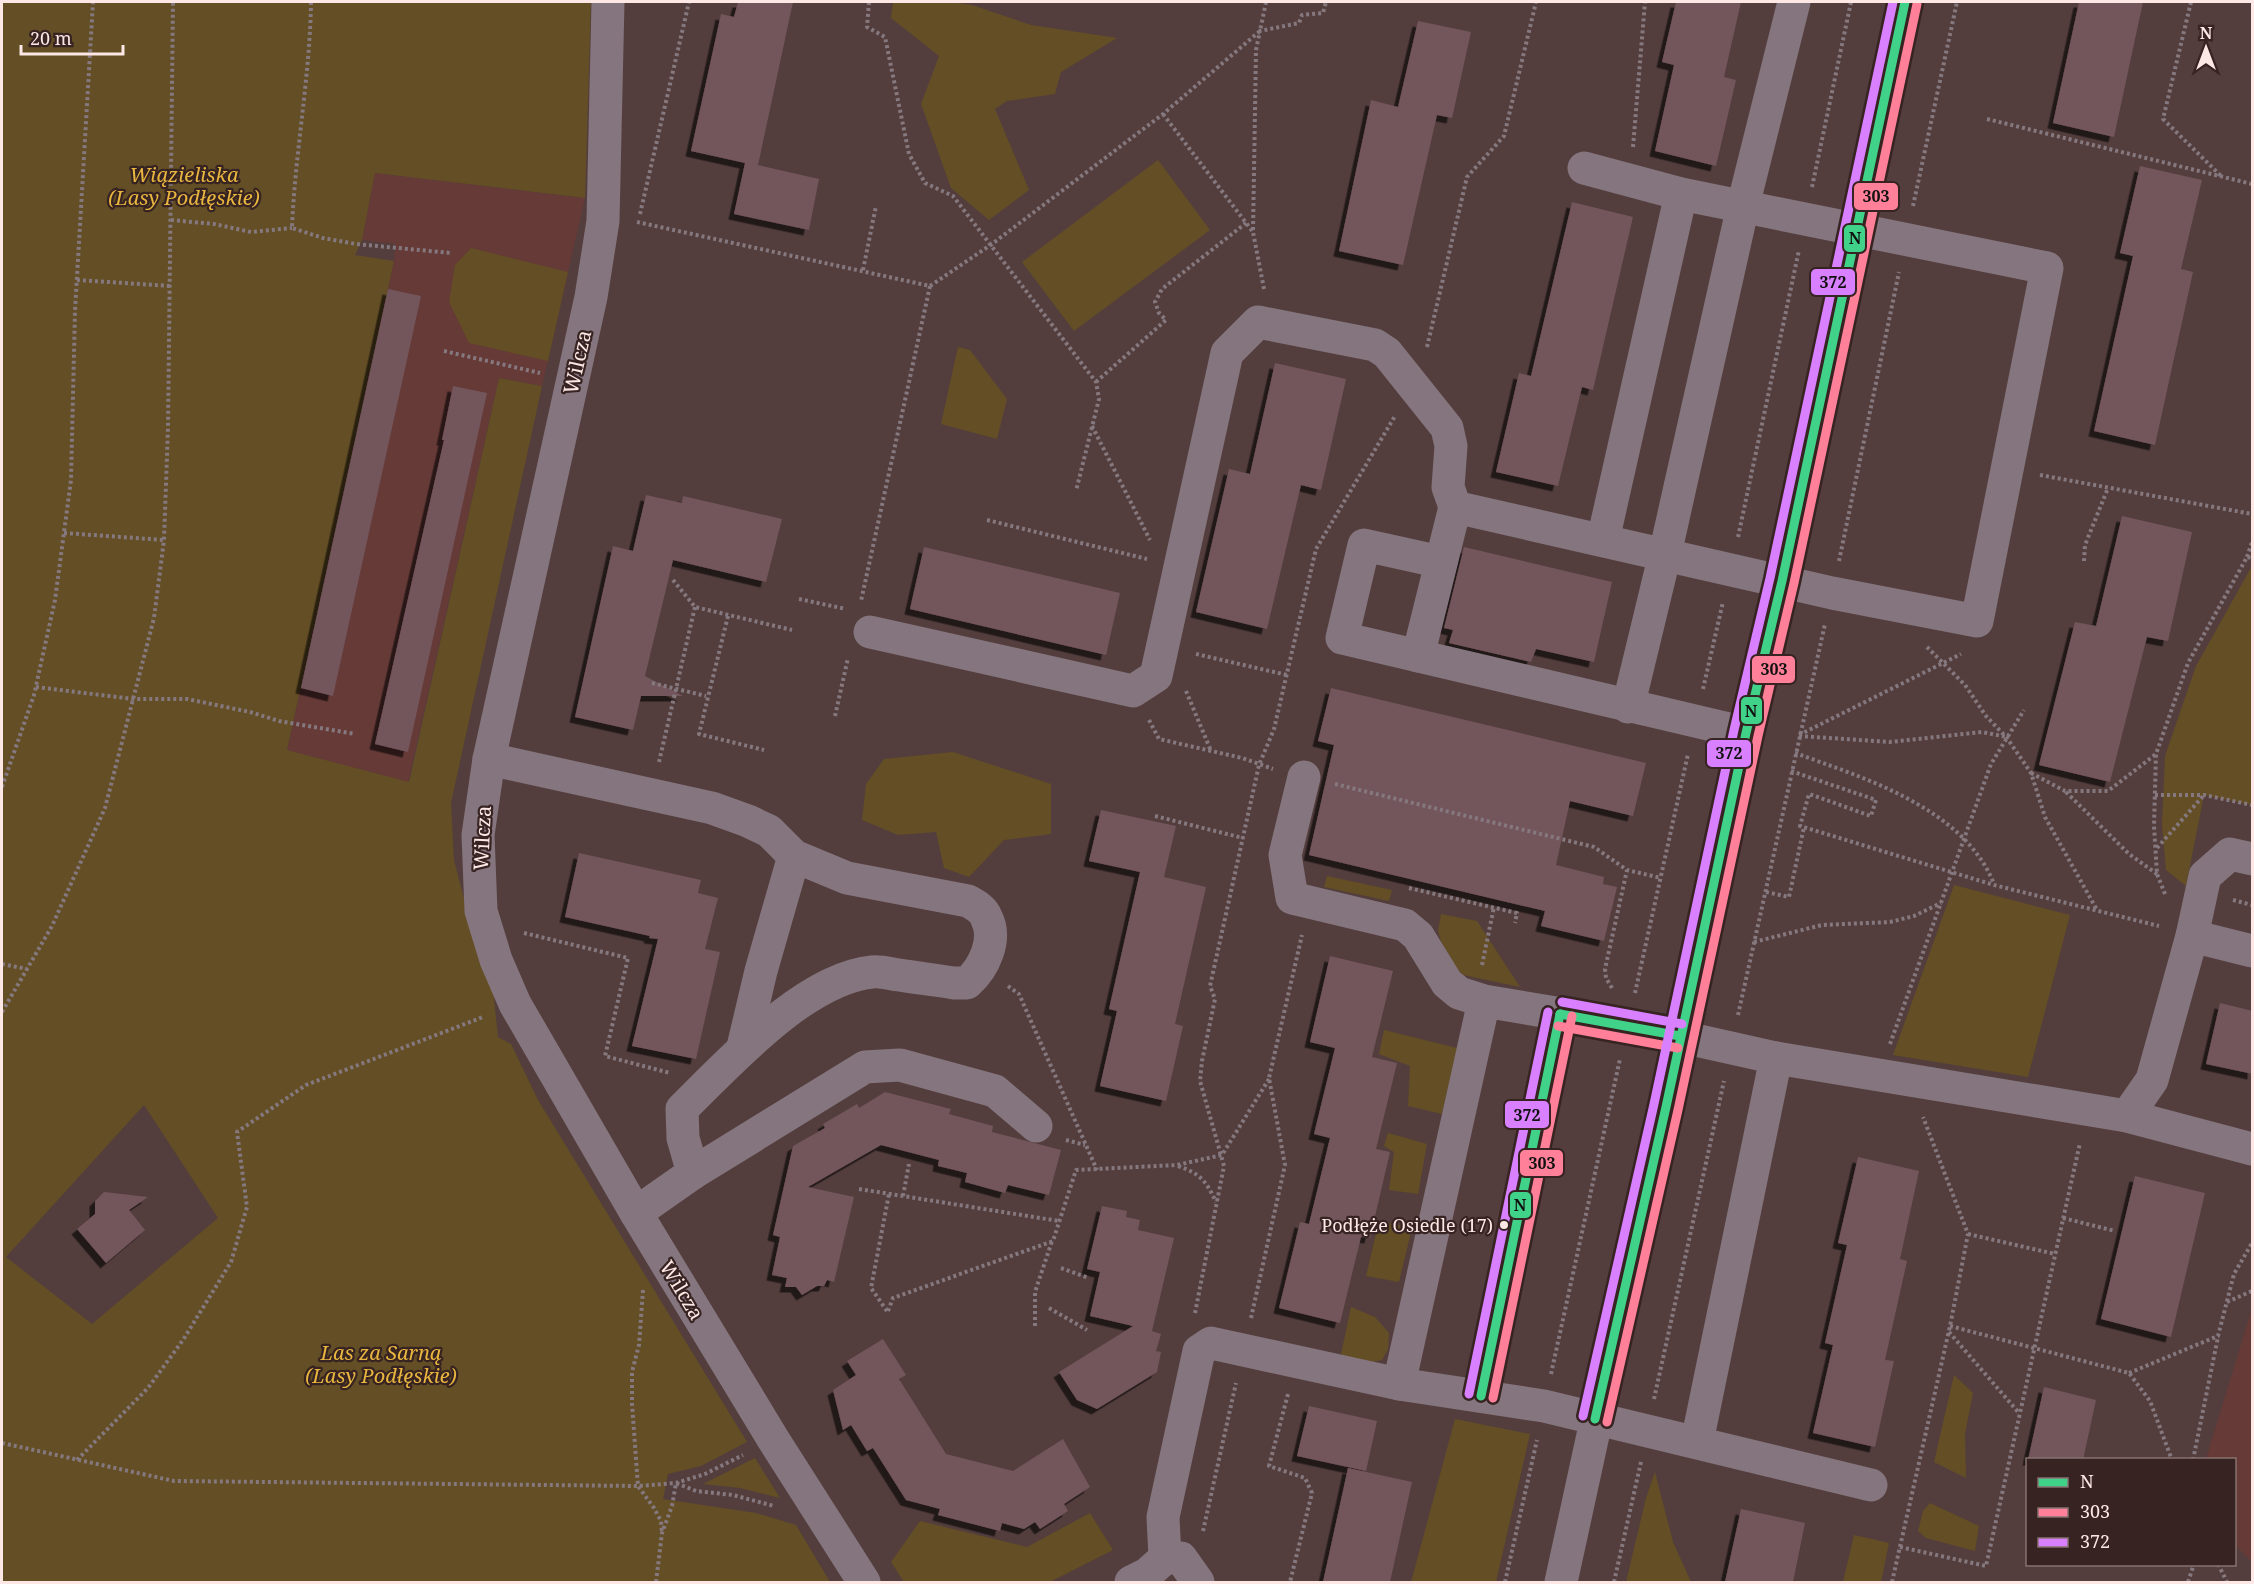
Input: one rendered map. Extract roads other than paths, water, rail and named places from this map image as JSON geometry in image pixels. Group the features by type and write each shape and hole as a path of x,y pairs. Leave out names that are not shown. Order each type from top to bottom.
{"street":[{"name":"Wilcza","path":"608,2 603,221 591,297 489,759 478,835 481,911 496,960 515,1004 636,1213 773,1439 864,1582"},
{"path":"1628,707 1665,554 1743,206 1794,2"},
{"path":"1561,1582 1746,733 1782,581 1855,228 1905,2"},
{"path":"1455,507 1832,593 1977,621 2047,268 1681,194 1584,168"},
{"path":"1604,540 1681,194"},
{"path":"856,630 1133,691 1156,676 1165,634 1171,565 1227,353 1258,322 1375,345 1387,353 1447,428 1451,446 1448,487 1455,507 1418,656"},
{"path":"1441,562 1364,545 1342,638 1746,733"},
{"path":"489,759 711,808 769,831 794,856 847,878 968,901 982,910 987,918 990,933 988,951 977,974 967,983 874,971 852,976 824,988 743,1047 682,1109 683,1138 693,1173"},
{"path":"1304,777 1285,855 1292,898 1405,925 1418,936 1447,983 1459,993 1479,999 1560,1014 1627,1010 1680,1036 1776,1058 2127,1116 2253,1149"},
{"path":"2127,1116 2152,1080 2185,933 2205,876 2230,854 2253,859"},
{"path":"743,1047 761,971 794,856"},
{"path":"2185,933 2253,951"},
{"path":"1399,1384 1479,999"},
{"path":"1481,1396 1560,1014"},
{"path":"1697,1442 1776,1058"},
{"path":"636,1213 693,1173 865,1067 900,1065 995,1091 1036,1126"},
{"path":"1131,1582 1148,1574 1181,1566 1163,1517 1199,1351 1211,1343 1399,1384 1544,1406 1871,1485"}],"place":[{"name":"Podłęże Osiedle (17)","path":"1504,1225"}],"park label":[{"name":"Wiązieliska (Lasy Podłęskie)","path":"184,186"},
{"name":"Las za Sarną (Lasy Podłęskie)","path":"381,1364"}]}
